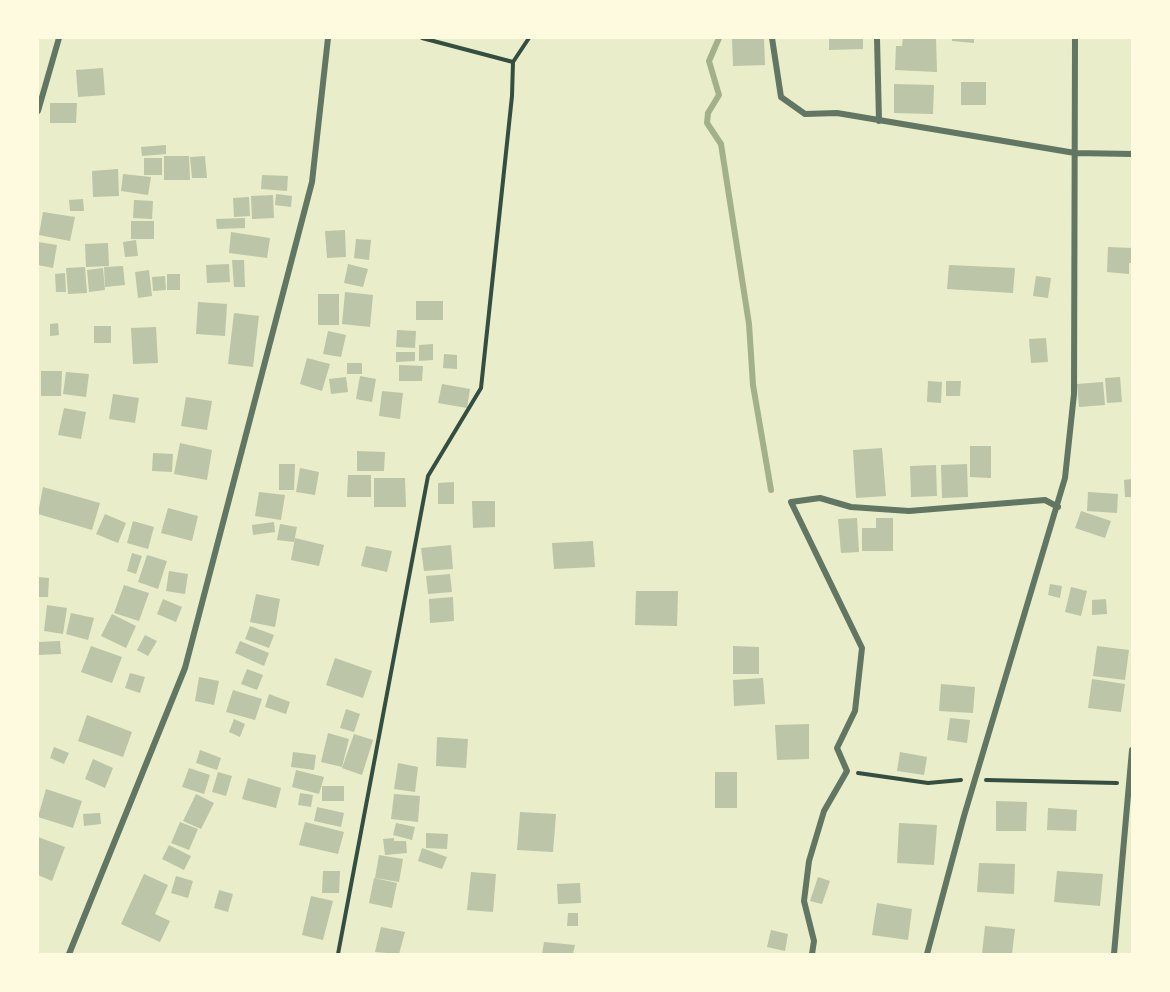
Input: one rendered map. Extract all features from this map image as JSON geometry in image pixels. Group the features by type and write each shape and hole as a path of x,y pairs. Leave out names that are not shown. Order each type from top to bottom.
{"street":[{"path":"38,111 60,38"},
{"path":"69,954 185,668 312,182 328,38"},
{"path":"772,38 781,97 805,114 837,113 1075,153 1132,154"},
{"path":"877,38 879,121"},
{"path":"927,954 964,816 1065,478 1074,394 1074,38"},
{"path":"812,954 814,940 804,901 809,861 824,811 847,771 837,748 855,711 862,648 791,502 820,498 851,507 909,511 1045,500 1058,507"},
{"path":"1114,954 1132,750"}],"path":[{"path":"422,38 513,62"},
{"path":"338,954 428,476 481,388 513,62 529,38"}],"building":[{"path":"764,38 765,65 733,66 732,39"},
{"path":"829,38 863,38 863,49 829,50"},
{"path":"903,38 936,38 937,72 895,70 896,46 902,46"},
{"path":"952,38 974,38 974,43 952,41"},
{"path":"103,68 105,95 78,97 76,70"},
{"path":"961,82 986,82 986,105 961,105"},
{"path":"894,84 934,85 933,114 894,113"},
{"path":"50,103 77,103 76,123 50,123"},
{"path":"166,145 166,154 142,156 141,147"},
{"path":"164,156 189,156 190,180 164,180"},
{"path":"205,156 207,178 192,178 190,157"},
{"path":"144,158 162,158 162,175 144,175"},
{"path":"118,169 119,196 93,197 92,171"},
{"path":"123,174 151,177 148,195 121,191"},
{"path":"262,175 288,176 287,191 261,189"},
{"path":"276,194 292,196 291,207 275,205"},
{"path":"273,195 274,218 252,219 251,196"},
{"path":"249,197 250,216 234,217 233,198"},
{"path":"83,199 84,211 70,211 69,200"},
{"path":"134,200 153,201 152,219 133,218"},
{"path":"43,212 75,217 70,241 39,235"},
{"path":"245,218 245,228 217,229 216,219"},
{"path":"131,221 154,221 154,239 131,239"},
{"path":"345,230 346,257 327,258 325,231"},
{"path":"231,232 270,238 267,258 229,253"},
{"path":"356,239 371,240 369,260 354,258"},
{"path":"136,240 138,256 125,257 123,242"},
{"path":"38,242 57,245 53,268 38,265"},
{"path":"108,243 109,266 86,267 85,244"},
{"path":"1108,247 1132,248 1129,274 1107,272"},
{"path":"232,260 244,260 245,287 234,287"},
{"path":"229,264 230,282 207,283 206,265"},
{"path":"348,264 368,269 363,287 344,283"},
{"path":"949,265 1015,268 1013,293 947,289"},
{"path":"123,266 125,285 105,287 104,267"},
{"path":"85,267 87,293 68,294 66,268"},
{"path":"103,268 105,290 89,292 87,270"},
{"path":"149,270 152,296 138,298 135,272"},
{"path":"65,273 66,292 56,292 55,274"},
{"path":"167,274 180,274 180,290 167,290"},
{"path":"165,276 166,290 153,291 152,277"},
{"path":"1036,276 1051,278 1048,298 1033,296"},
{"path":"345,292 373,295 370,327 342,324"},
{"path":"318,294 339,294 339,325 318,325"},
{"path":"416,301 443,301 443,320 416,320"},
{"path":"198,302 227,304 225,336 196,334"},
{"path":"234,313 259,316 253,367 228,364"},
{"path":"58,323 59,335 50,336 50,324"},
{"path":"94,326 111,326 111,343 94,343"},
{"path":"156,327 158,363 133,364 131,328"},
{"path":"397,330 416,331 415,348 396,347"},
{"path":"328,331 346,335 341,357 323,354"},
{"path":"1046,338 1048,362 1031,363 1029,339"},
{"path":"433,344 433,360 419,361 419,345"},
{"path":"396,352 415,352 415,361 396,362"},
{"path":"444,354 457,355 457,369 443,368"},
{"path":"307,358 330,364 322,391 300,384"},
{"path":"347,363 362,363 362,374 347,374"},
{"path":"399,365 423,366 422,381 399,381"},
{"path":"41,371 62,371 61,396 41,396"},
{"path":"66,372 89,374 86,397 63,394"},
{"path":"360,376 376,379 372,402 356,399"},
{"path":"346,377 348,392 331,394 329,379"},
{"path":"1120,377 1122,402 1107,403 1105,378"},
{"path":"928,381 942,382 941,403 927,402"},
{"path":"946,381 961,381 960,396 946,396"},
{"path":"1103,382 1105,405 1079,407 1077,384"},
{"path":"442,384 470,389 467,408 438,403"},
{"path":"382,391 403,393 400,419 379,416"},
{"path":"113,394 139,398 135,423 109,419"},
{"path":"186,397 212,401 207,430 181,426"},
{"path":"64,408 86,412 81,439 58,435"},
{"path":"180,443 212,450 207,480 174,474"},
{"path":"970,446 991,446 991,478 970,477"},
{"path":"882,448 886,496 856,498 853,450"},
{"path":"357,451 385,452 384,471 357,471"},
{"path":"153,453 173,454 172,472 152,471"},
{"path":"279,464 295,464 294,490 279,490"},
{"path":"967,464 968,497 942,498 941,465"},
{"path":"936,465 937,496 911,497 910,466"},
{"path":"300,468 319,472 315,495 296,492"},
{"path":"348,475 371,475 371,497 347,497"},
{"path":"374,478 405,478 406,507 374,507"},
{"path":"1132,479 1132,497 1125,497 1124,480"},
{"path":"454,482 454,504 438,504 438,483"},
{"path":"43,487 100,503 92,530 38,514"},
{"path":"259,492 285,495 281,520 255,516"},
{"path":"1088,492 1118,494 1117,513 1087,511"},
{"path":"472,501 495,501 495,527 473,528"},
{"path":"168,508 198,516 192,541 161,533"},
{"path":"1081,511 1111,521 1105,538 1075,528"},
{"path":"105,514 126,523 118,543 96,534"},
{"path":"857,518 859,552 841,553 838,519"},
{"path":"876,518 893,518 893,551 862,551 862,528 876,528"},
{"path":"133,521 154,527 148,549 127,543"},
{"path":"274,522 275,532 253,535 252,525"},
{"path":"280,524 297,527 294,542 277,540"},
{"path":"295,538 324,545 319,566 291,560"},
{"path":"593,541 595,567 554,569 552,543"},
{"path":"451,545 453,569 424,571 421,548"},
{"path":"366,546 392,551 387,572 361,566"},
{"path":"132,553 142,556 136,574 127,571"},
{"path":"147,555 167,561 158,589 138,582"},
{"path":"169,571 188,574 185,594 166,591"},
{"path":"450,574 452,592 428,594 426,576"},
{"path":"38,577 49,578 48,597 38,597"},
{"path":"1050,584 1062,586 1060,598 1048,595"},
{"path":"124,585 149,593 139,621 114,613"},
{"path":"1071,587 1087,591 1081,616 1065,612"},
{"path":"636,591 678,591 677,626 635,625"},
{"path":"256,594 280,599 275,627 250,622"},
{"path":"453,597 454,621 430,623 429,599"},
{"path":"163,599 182,607 176,622 157,614"},
{"path":"1106,599 1107,614 1092,615 1092,600"},
{"path":"47,605 67,608 63,634 44,631"},
{"path":"71,613 94,618 88,640 66,634"},
{"path":"112,614 136,626 126,648 101,636"},
{"path":"250,626 274,635 269,648 245,639"},
{"path":"145,635 157,641 148,656 137,650"},
{"path":"60,641 61,654 39,655 38,642"},
{"path":"240,641 269,653 264,666 235,653"},
{"path":"91,646 122,657 112,683 81,672"},
{"path":"733,646 759,647 759,674 733,674"},
{"path":"1097,646 1129,650 1125,680 1093,676"},
{"path":"335,658 372,671 363,698 326,685"},
{"path":"247,669 263,675 257,690 241,684"},
{"path":"130,673 145,677 140,693 125,688"},
{"path":"199,677 219,681 214,705 195,701"},
{"path":"763,678 765,704 734,706 733,680"},
{"path":"1092,679 1125,684 1121,712 1088,708"},
{"path":"941,684 975,687 973,713 939,711"},
{"path":"233,690 262,699 255,720 226,712"},
{"path":"269,694 290,702 286,714 265,707"},
{"path":"346,709 360,714 354,732 340,728"},
{"path":"87,715 132,732 123,757 78,741"},
{"path":"950,718 970,720 967,743 947,740"},
{"path":"234,719 245,724 240,737 229,732"},
{"path":"809,724 809,759 777,760 775,725"},
{"path":"328,733 349,739 342,767 321,762"},
{"path":"354,734 373,740 362,775 342,768"},
{"path":"437,737 468,739 466,768 436,766"},
{"path":"54,747 69,753 64,764 50,758"},
{"path":"200,750 221,758 217,770 196,763"},
{"path":"293,752 316,755 314,770 291,767"},
{"path":"900,752 927,757 924,775 897,771"},
{"path":"93,759 113,768 105,788 85,779"},
{"path":"398,763 418,767 415,792 394,789"},
{"path":"189,768 210,775 204,794 182,787"},
{"path":"296,770 324,777 319,794 292,787"},
{"path":"218,772 232,776 226,796 212,792"},
{"path":"715,772 737,772 737,808 715,808"},
{"path":"248,778 281,788 276,808 242,799"},
{"path":"322,786 344,786 344,801 322,801"},
{"path":"46,789 82,801 73,828 38,817"},
{"path":"300,793 313,795 311,807 298,805"},
{"path":"196,794 214,803 201,829 183,821"},
{"path":"394,794 420,796 418,822 391,819"},
{"path":"996,801 1027,802 1026,831 996,831"},
{"path":"317,807 344,813 341,827 314,821"},
{"path":"1048,808 1077,810 1076,831 1047,830"},
{"path":"520,812 556,814 553,852 517,850"},
{"path":"100,813 101,824 84,826 83,814"},
{"path":"180,822 198,829 189,850 171,843"},
{"path":"305,822 344,832 338,854 299,845"},
{"path":"396,823 415,827 412,840 393,835"},
{"path":"899,823 937,825 934,865 897,863"},
{"path":"426,833 448,834 447,849 426,848"},
{"path":"38,837 65,847 52,881 38,875"},
{"path":"394,838 394,841 406,841 407,853 385,855 383,839"},
{"path":"169,845 191,856 184,870 162,859"},
{"path":"422,848 447,857 442,869 418,861"},
{"path":"379,855 403,859 399,882 375,878"},
{"path":"979,863 1015,864 1014,894 977,892"},
{"path":"323,871 340,871 339,893 322,893"},
{"path":"1057,871 1103,874 1100,906 1054,902"},
{"path":"471,872 496,874 493,912 467,910"},
{"path":"144,874 168,885 155,914 170,921 160,942 121,924"},
{"path":"176,876 193,881 188,898 171,893"},
{"path":"818,877 830,881 822,904 810,901"},
{"path":"374,878 397,883 392,908 369,903"},
{"path":"580,883 581,903 558,904 557,884"},
{"path":"219,890 233,894 228,912 214,908"},
{"path":"311,896 333,901 323,940 302,935"},
{"path":"877,903 912,909 908,940 872,935"},
{"path":"568,913 578,913 578,926 567,926"},
{"path":"985,926 1015,929 1012,954 982,954"},
{"path":"381,927 405,932 399,954 375,952"},
{"path":"771,930 788,934 785,951 767,947"},
{"path":"544,942 575,945 573,954 542,954"}],"waterway":[{"path":"719,38 709,61 719,95 708,113 707,123 721,144 749,324 753,385 771,490"}]}
